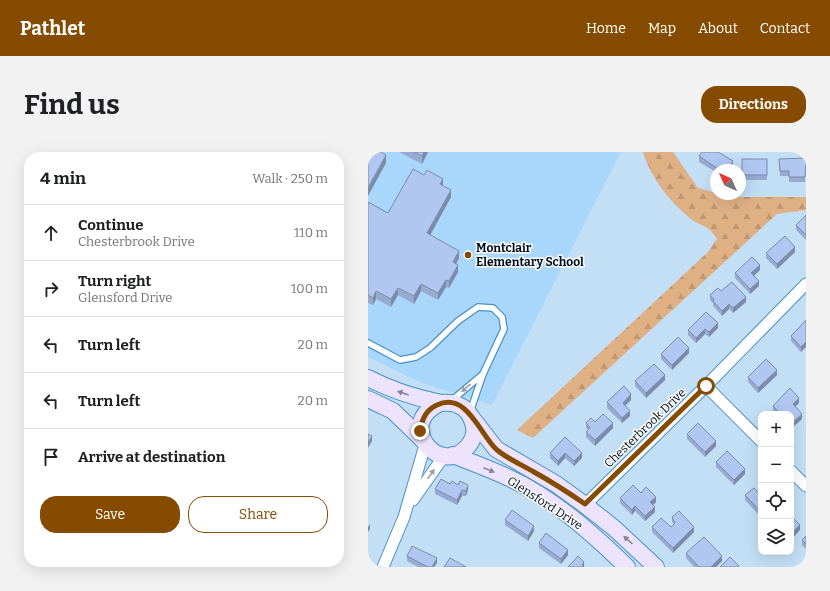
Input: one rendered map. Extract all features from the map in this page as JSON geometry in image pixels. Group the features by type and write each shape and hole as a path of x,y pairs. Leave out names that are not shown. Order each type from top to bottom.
{"main road":[{"path":"368,378 409,396 464,408 470,415 474,429 472,441 461,453 449,456 437,454 424,443 393,411 368,399"},
{"path":"424,443 420,431 421,422 429,410 445,403"},
{"name":"Glensford Drive","path":"470,415 496,449 556,484 585,504 614,528 656,567"},
{"name":"Glensford Drive","path":"449,456 508,477 535,493 565,513 627,567"}],"street":[{"name":"Chesterbrook Drive","path":"585,504 706,386 806,284"},
{"path":"706,386 758,438"},
{"path":"404,517 424,443"},
{"path":"383,567 404,517 422,486 449,456"},
{"path":"794,474 806,486"}],"lane":[{"path":"368,343 400,360 416,357 430,348 458,321 478,307 493,308 502,317 504,329 483,374 470,415"},
{"path":"445,403 483,374"}],"shaded area":[{"name":"Montclair Elementary School","path":"368,152 621,152 492,405 422,383 368,357"}],"green space":[{"path":"643,152 673,152 698,188 710,191 710,200 746,200 746,197 806,197 806,210 777,214 533,438 517,430 708,252 717,239 711,231 695,222 676,205 662,189 646,162"}],"building":[{"path":"368,152 381,152 386,155 368,188"},
{"path":"414,152 424,152 422,156"},
{"path":"702,152 718,152 733,161 731,164 711,164 699,156"},
{"path":"806,158 805,177 789,177 789,171 780,171 779,159"},
{"path":"742,159 767,159 767,175 746,175 746,164 742,164"},
{"path":"413,169 424,175 427,170 443,179 440,184 451,190 427,233 459,251 453,262 458,265 449,281 446,280 438,293 421,284 414,296 398,288 391,299 376,291 373,298 368,295 368,202 388,213"},
{"path":"806,215 806,235 796,225"},
{"path":"785,236 795,247 777,264 766,253"},
{"path":"752,257 760,265 751,273 759,281 750,289 735,273"},
{"path":"732,282 746,297 733,308 729,304 722,311 710,295 718,288 721,291"},
{"path":"706,312 718,323 709,332 705,329 696,338 688,330"},
{"path":"806,320 806,342 801,347 791,336"},
{"path":"678,337 689,348 672,365 661,354"},
{"path":"766,359 777,370 758,388 748,377"},
{"path":"654,364 665,375 646,393 635,381"},
{"path":"624,386 631,394 623,403 630,411 622,418 607,402"},
{"path":"790,388 799,398 793,404 802,414 794,421 794,411 778,411 773,406"},
{"path":"603,414 613,423 595,440 586,432 590,428 586,423 591,418 595,422"},
{"path":"698,423 716,441 705,452 687,434"},
{"path":"368,434 372,436 368,443"},
{"path":"565,437 582,453 574,461 565,453 558,461 550,453"},
{"path":"727,451 745,469 734,480 716,462"},
{"path":"441,479 450,484 452,481 458,485 460,481 468,485 466,491 462,490 457,500 435,489"},
{"path":"633,485 641,493 646,487 656,497 650,502 655,507 645,516 635,506 632,510 620,498"},
{"path":"754,488 758,492 758,509 745,495"},
{"path":"512,510 534,526 528,536 505,520"},
{"path":"679,511 694,527 673,548 652,527 661,518 671,527 675,523 672,517"},
{"path":"794,519 800,525 794,531"},
{"path":"546,533 568,550 561,559 539,543"},
{"path":"806,536 806,544 802,540"},
{"path":"704,537 722,556 711,567 699,567 686,553"},
{"path":"412,546 437,558 432,567 428,567 407,556"},
{"path":"578,556 584,562 582,565 584,567 568,567"},
{"path":"730,557 739,566 720,567"},
{"path":"450,558 466,567 444,567"}],"place":[{"name":"Montclair Elementary School","path":"468,255"}],"route":[{"path":"420,431 421,422 425,414 432,407 440,403 450,402 457,404 470,414 496,449 556,484 585,504 706,386"}]}
